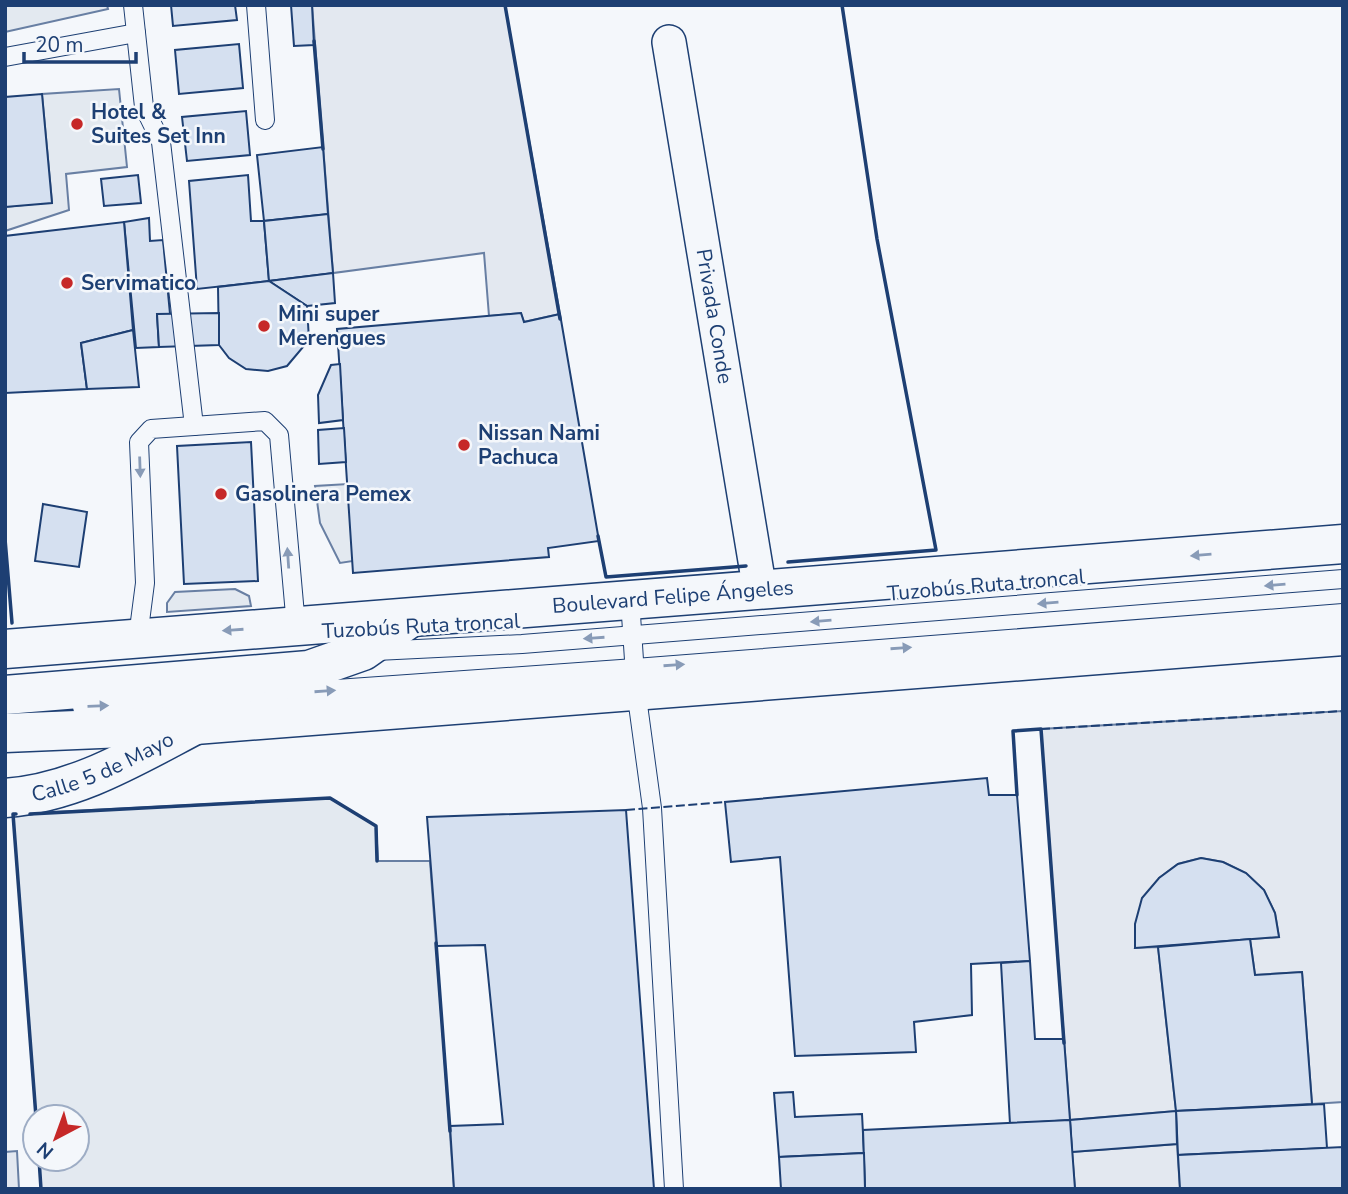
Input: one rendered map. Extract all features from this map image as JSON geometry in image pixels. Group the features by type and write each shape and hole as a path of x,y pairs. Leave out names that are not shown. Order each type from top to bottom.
{"main road":[{"name":"Boulevard Felipe Ángeles","path":"5,649 411,617 631,618 760,591 1343,544"},
{"path":"5,695 22,691 309,670 363,651 411,617"},
{"path":"5,733 195,725 636,679 1343,636"},
{"name":"Calle 5 de Mayo","path":"5,798 68,786 109,771 195,725"}],"street":[{"name":"Privada Conde","path":"669,42 760,591"}],"lane":[{"path":"133,5 144,107 161,142 194,426"},
{"path":"257,5 265,120"},
{"path":"5,57 136,33"},
{"path":"138,637 145,583 139,442 151,429 265,421 279,435 296,626"},
{"name":"Tuzobús Ruta troncal","path":"5,681 363,651 631,618 1343,579"},
{"path":"5,709 636,679 1343,613"},
{"path":"631,618 652,808 674,1189"}],"shaded area":[{"path":"5,5 107,5 108,9 5,32"},
{"path":"312,5 505,5 560,314 524,322 521,313 489,316 484,253 333,273"},
{"path":"119,89 127,167 66,174 69,210 5,231 5,207 52,202 42,94"},
{"path":"348,484 353,561 340,563 320,523 315,486"},
{"path":"235,589 249,596 251,606 167,612 167,603 175,592"},
{"path":"1343,711 1343,1102 1312,1104 1302,972 1255,975 1250,939 1279,937 1275,913 1264,890 1246,873 1223,862 1201,858 1178,864 1159,878 1135,948 1158,947 1176,1111 1070,1120 1041,729"},
{"path":"330,798 376,826 378,861 430,861 454,1189 41,1189 40,1173 91,1173 91,1103 35,1103 13,814"},
{"path":"1177,1144 1180,1189 1075,1189 1072,1152"},
{"path":"17,1151 19,1189 5,1189 5,1152"}],"building":[{"path":"171,5 235,5 237,20 173,26"},
{"path":"291,5 312,5 314,45 294,46"},
{"path":"239,44 243,88 179,94 175,50"},
{"path":"42,94 52,203 5,207 5,97"},
{"path":"246,111 250,155 187,161 182,117"},
{"path":"323,147 328,214 264,221 257,155"},
{"path":"138,175 141,203 104,206 101,179"},
{"path":"248,175 251,221 264,221 269,281 197,289 189,181"},
{"path":"328,214 333,273 269,281 264,221"},
{"path":"149,218 150,241 163,240 170,314 157,314 159,347 136,348 124,222"},
{"name":"Servimatico","path":"124,222 133,330 81,343 87,389 5,393 5,236"},
{"path":"333,273 335,303 307,306 269,281"},
{"name":"Mini super Merengues","path":"269,281 307,306 309,340 287,366 268,371 246,369 229,358 219,345 218,287"},
{"path":"219,313 219,345 159,347 157,314"},
{"name":"Nissan Nami Pachuca","path":"521,313 524,322 560,314 599,541 548,548 549,557 353,573 337,329"},
{"path":"133,330 139,387 87,389 81,343"},
{"path":"340,364 343,420 319,423 318,395 331,365"},
{"path":"344,428 346,462 319,464 318,430"},
{"path":"251,442 258,581 184,584 177,446"},
{"path":"43,504 87,512 79,567 35,561"},
{"path":"987,778 989,795 1017,795 1030,961 971,964 972,1015 914,1022 916,1052 795,1056 780,857 731,862 725,802"},
{"path":"626,810 654,1189 454,1189 450,1126 503,1124 485,945 437,946 427,817"},
{"path":"1201,858 1223,862 1246,873 1264,890 1275,913 1279,937 1135,948 1135,924 1142,898 1159,878 1178,864"},
{"path":"1250,939 1255,975 1302,972 1312,1104 1176,1111 1158,947"},
{"path":"1030,961 1035,1039 1064,1039 1070,1120 1010,1124 1001,963"},
{"path":"793,1092 795,1117 862,1114 864,1153 779,1157 774,1093"},
{"path":"1324,1104 1327,1148 1178,1155 1176,1111"},
{"path":"1176,1111 1177,1144 1072,1152 1070,1120"},
{"path":"1070,1120 1075,1189 865,1189 863,1130"},
{"path":"1343,1147 1343,1189 1180,1189 1178,1155"},
{"path":"864,1153 865,1189 781,1189 779,1157"}],"fence":[{"path":"1041,729 1343,711"},
{"path":"626,810 725,802"}],"wall":[{"path":"505,5 560,319"},
{"path":"788,562 936,550 877,239 842,5"},
{"path":"314,41 323,149"},
{"path":"598,536 606,577 746,566"},
{"path":"5,539 12,623"},
{"path":"1017,795 1013,731 1041,729 1064,1043"},
{"path":"30,814 330,798 376,826 377,861"},
{"path":"16,814 13,814 35,1103"},
{"path":"436,943 450,1131"},
{"path":"40,1173 41,1189"}],"place":[{"name":"Hotel & Suites Set Inn","path":"77,124"},
{"name":"Servimatico","path":"67,283"},
{"name":"Mini super Merengues","path":"264,326"},
{"name":"Nissan Nami Pachuca","path":"464,445"},
{"name":"Gasolinera Pemex","path":"221,494"}]}
